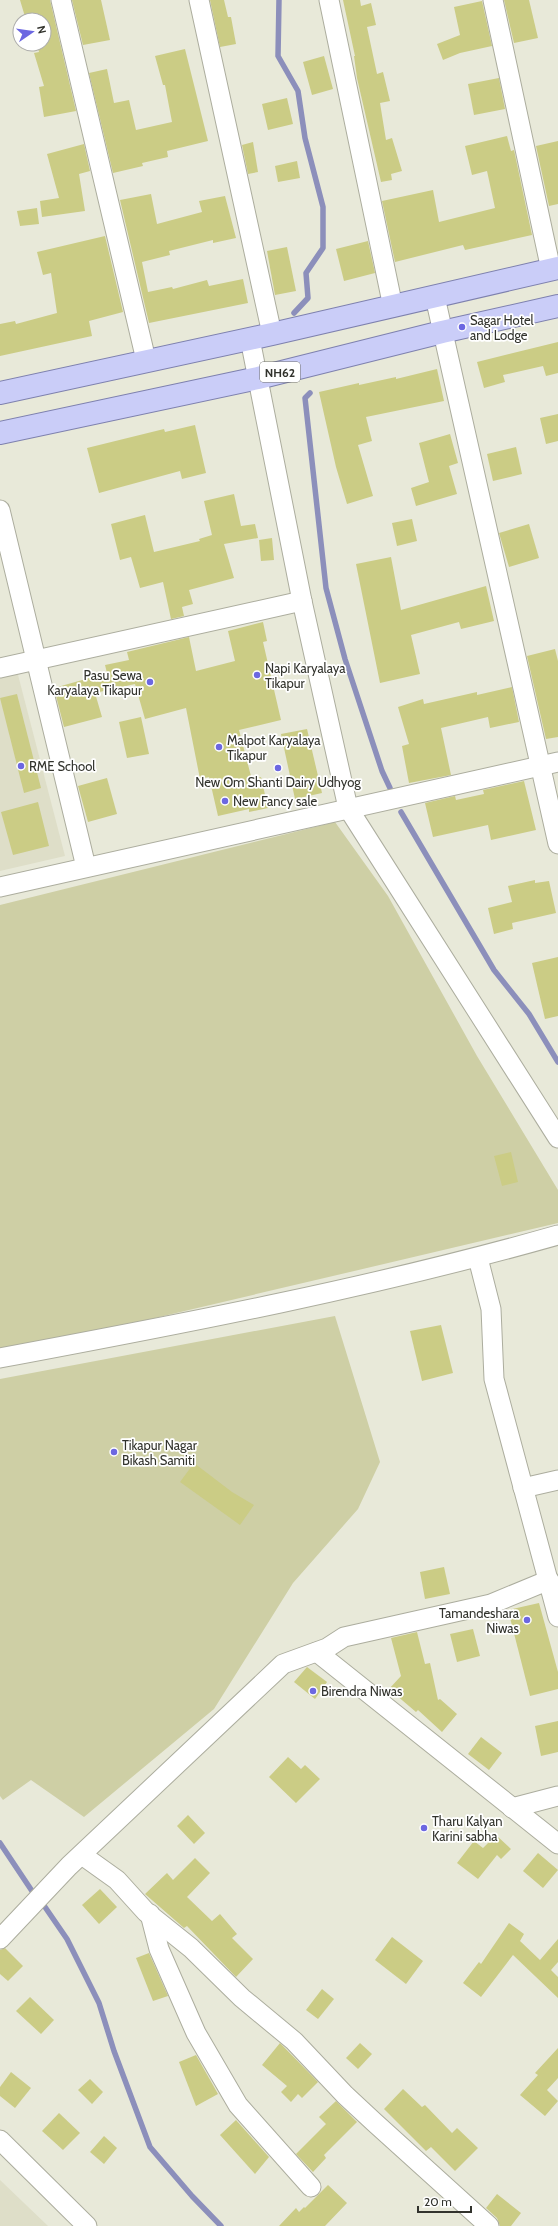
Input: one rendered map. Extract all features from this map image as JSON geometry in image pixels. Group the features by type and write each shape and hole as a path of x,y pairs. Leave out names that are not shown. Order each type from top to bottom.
{"main road":[{"path":"0,393 146,360 250,339 316,322 393,307 554,269"},
{"name":"NH62","path":"0,433 258,378 442,332 558,306"}],"street":[{"path":"61,0 146,360"},
{"path":"200,0 277,332"},
{"path":"329,0 393,307"},
{"path":"493,0 554,269"},
{"path":"435,297 442,332 549,764 558,844"},
{"path":"250,339 302,600 348,808 558,1138"},
{"path":"0,510 86,868"},
{"path":"0,668 302,600"},
{"path":"0,887 549,764"},
{"path":"0,1358 192,1322 478,1258 558,1235"},
{"path":"478,1258 491,1309 494,1379 522,1488 549,1580 558,1617"},
{"path":"522,1488 558,1480"},
{"path":"0,1939 68,1866 82,1855 283,1664 317,1652 344,1637 490,1604 549,1580"},
{"path":"317,1652 558,1844"},
{"path":"512,1808 558,1796"},
{"path":"82,1855 117,1880 150,1914 191,1948 242,1998 294,2041 356,2106 490,2226"},
{"path":"150,1914 159,1949 196,2033 238,2105 311,2187"},
{"path":"0,2140 87,2226"}],"shaded area":[{"name":"RME School","path":"17,671 65,856 0,871 0,675"},
{"path":"0,2180 48,2226 0,2226"}],"green space":[{"path":"335,822 388,896 477,1056 558,1190 558,1223 125,1325 0,1360 0,905"},
{"path":"335,1316 380,1462 358,1509 293,1583 214,1709 84,1817 31,1780 3,1800 0,1796 0,1379"}],"building":[{"path":"20,0 50,0 76,111 44,117 39,87 44,86 34,53 52,52 52,12 24,12"},
{"path":"72,0 101,0 110,40 83,45"},
{"path":"210,0 224,0 228,17 231,17 236,44 220,47"},
{"path":"343,0 360,0 361,6 371,3 376,25 367,27 377,74 383,72 390,101 380,103 386,140 392,138 402,171 391,174 392,180 381,182 357,78 355,56"},
{"path":"504,0 529,0 538,38 514,43"},
{"path":"482,1 492,46 460,53 443,60 437,44 460,35 454,7"},
{"path":"185,49 208,141 167,151 168,157 142,163 143,166 113,173 89,73 107,69 114,103 129,100 136,130 172,122 165,85 163,85 155,56"},
{"path":"324,56 333,89 312,95 303,62"},
{"path":"499,78 505,109 474,115 468,84"},
{"path":"287,98 293,124 268,130 262,104"},
{"path":"507,136 511,151 514,150 532,235 465,250 463,245 395,262 382,201 433,190 439,222 495,208 487,171 472,175 465,146"},
{"path":"558,141 558,204 549,206 536,146"},
{"path":"253,142 258,172 248,174 242,145"},
{"path":"84,144 90,171 79,174 85,211 42,217 40,201 59,198 47,154"},
{"path":"297,161 300,178 278,182 275,166"},
{"path":"151,194 157,224 202,212 199,201 225,196 236,238 213,243 213,240 169,251 170,255 142,262 148,292 172,287 173,289 207,280 209,286 243,279 248,303 149,323 120,200"},
{"path":"37,208 39,224 20,226 17,211"},
{"path":"105,236 123,312 89,321 92,336 0,356 0,324 15,321 16,324 57,313 51,273 43,275 37,252"},
{"path":"368,241 375,273 344,281 336,249"},
{"path":"287,247 296,291 275,295 267,251"},
{"path":"558,342 558,373 546,376 543,366 503,375 505,382 484,388 477,362"},
{"path":"437,369 444,401 366,417 372,441 358,445 373,496 347,504 336,467 319,392 359,383 359,385 396,377 396,379"},
{"path":"558,414 558,441 546,444 540,418"},
{"path":"195,425 206,473 182,479 180,471 99,493 87,448 164,429 165,432"},
{"path":"450,434 458,463 449,466 457,494 416,506 411,488 429,482 419,443"},
{"path":"516,447 522,474 493,481 487,454"},
{"path":"234,494 241,526 255,524 258,538 224,544 234,578 189,590 193,604 182,607 184,616 171,619 163,582 140,588 131,557 120,560 111,524 145,515 154,552 200,541 199,539 212,535 204,501"},
{"path":"412,519 417,541 397,546 392,523"},
{"path":"529,524 539,558 509,567 499,533"},
{"path":"272,538 274,560 261,561 259,540"},
{"path":"391,557 401,610 486,586 494,621 461,629 459,622 411,635 420,674 380,683 356,564"},
{"path":"263,622 267,641 263,642 281,720 239,730 252,780 261,777 268,808 249,812 249,809 218,816 209,777 200,779 186,708 145,719 135,684 95,693 102,717 64,727 54,688 107,673 105,665 129,660 127,652 189,637 196,671 235,661 228,631"},
{"path":"555,649 558,661 558,737 546,739 527,656"},
{"path":"512,687 519,722 490,728 488,717 441,728 451,775 409,783 402,746 409,744 398,707 423,699 424,704 477,692 477,695"},
{"path":"17,694 41,788 24,793 0,698"},
{"path":"141,717 149,754 127,758 119,722"},
{"path":"307,729 322,793 295,799 281,734"},
{"path":"107,778 117,814 88,822 78,786"},
{"path":"524,781 536,830 491,840 488,825 433,837 425,803 455,796 456,800 484,794 483,790"},
{"path":"38,802 49,846 13,855 1,812"},
{"path":"535,880 535,883 549,881 556,913 512,923 513,929 494,934 488,908 512,902 508,886"},
{"path":"558,957 558,1016 545,1019 532,963"},
{"path":"511,1152 518,1182 502,1186 494,1156"},
{"path":"441,1325 453,1373 422,1381 410,1331"},
{"path":"194,1463 232,1492 254,1505 240,1525 180,1482"},
{"path":"444,1567 450,1594 425,1599 420,1572"},
{"path":"539,1603 558,1672 558,1689 530,1696 508,1610"},
{"path":"473,1629 480,1656 457,1662 450,1634"},
{"path":"417,1632 425,1664 430,1663 438,1700 440,1699 457,1714 442,1732 418,1710 416,1712 389,1689 401,1676 391,1638"},
{"name":"Birendra Niwas","path":"307,1667 327,1682 315,1699 294,1682"},
{"path":"558,1721 558,1752 541,1756 535,1726"},
{"path":"481,1737 502,1753 489,1770 468,1754"},
{"path":"288,1757 301,1769 305,1765 320,1779 296,1803 269,1777"},
{"path":"188,1815 205,1833 194,1844 177,1826"},
{"path":"496,1835 511,1849 501,1859 497,1855 478,1879 457,1863 474,1841 483,1848"},
{"path":"538,1853 558,1870 543,1888 523,1871"},
{"path":"195,1858 210,1873 187,1897 212,1921 220,1914 237,1934 232,1938 253,1959 236,1977 187,1926 184,1928 145,1894 167,1873 173,1880"},
{"path":"100,1889 117,1907 99,1924 82,1905"},
{"path":"509,1923 524,1934 520,1941 540,1960 558,1939 558,1962 551,1970 558,1977 558,1998 513,1955 481,1997 463,1983 479,1962 481,1964"},
{"path":"392,1937 423,1961 406,1984 375,1960"},
{"path":"5,1948 23,1966 8,1981 0,1974 0,1950"},
{"path":"149,1953 168,1996 153,2001 136,1958"},
{"path":"322,1989 334,1999 318,2019 306,2010"},
{"path":"30,1997 54,2020 41,2034 16,2011"},
{"path":"280,2043 318,2082 302,2098 298,2094 291,2102 281,2092 287,2086 262,2065"},
{"path":"360,2043 372,2054 358,2069 346,2058"},
{"path":"558,2048 558,2078 547,2090 558,2101 545,2116 520,2095 538,2075 535,2073"},
{"path":"196,2055 218,2094 196,2106 179,2062"},
{"path":"11,2072 31,2088 15,2108 0,2096 0,2087"},
{"path":"90,2079 103,2092 92,2104 78,2090"},
{"path":"403,2089 422,2107 425,2105 452,2133 457,2128 478,2148 455,2171 431,2147 426,2151 384,2109"},
{"path":"336,2101 357,2122 324,2155 326,2158 313,2172 296,2154 326,2124 319,2117"},
{"path":"59,2113 80,2133 63,2150 42,2131"},
{"path":"236,2120 269,2157 255,2174 220,2135"},
{"path":"104,2136 117,2148 104,2164 90,2152"},
{"path":"328,2185 347,2203 325,2226 279,2226 296,2208 299,2212 304,2207 305,2208"},
{"path":"497,2194 521,2213 511,2226 500,2226 497,2218 486,2208"}],"waterway":[{"path":"279,0 278,56 298,91 305,138 323,207 323,248 306,273 308,298 294,313"},
{"path":"310,393 305,398 326,588 345,659 382,771 390,788"},
{"path":"401,812 494,970 529,1014 558,1062"},
{"path":"0,1843 32,1891"},
{"path":"45,1907 67,1939 99,2003 114,2051 150,2147 192,2196 221,2226"}],"place":[{"name":"Sagar Hotel and Lodge","path":"462,327"},
{"name":"Napi Karyalaya Tikapur","path":"257,675"},
{"name":"Pasu Sewa Karyalaya Tikapur","path":"150,682"},
{"name":"Malpot Karyalaya Tikapur","path":"219,747"},
{"name":"RME School","path":"21,766"},
{"name":"New Om Shanti Dairy Udhyog","path":"278,768"},
{"name":"New Fancy sale","path":"225,801"},
{"name":"Tikapur Nagar Bikash Samiti","path":"114,1452"},
{"name":"Tamandeshara Niwas","path":"527,1620"},
{"name":"Birendra Niwas","path":"313,1691"},
{"name":"Tharu Kalyan Karini sabha","path":"424,1828"}]}
